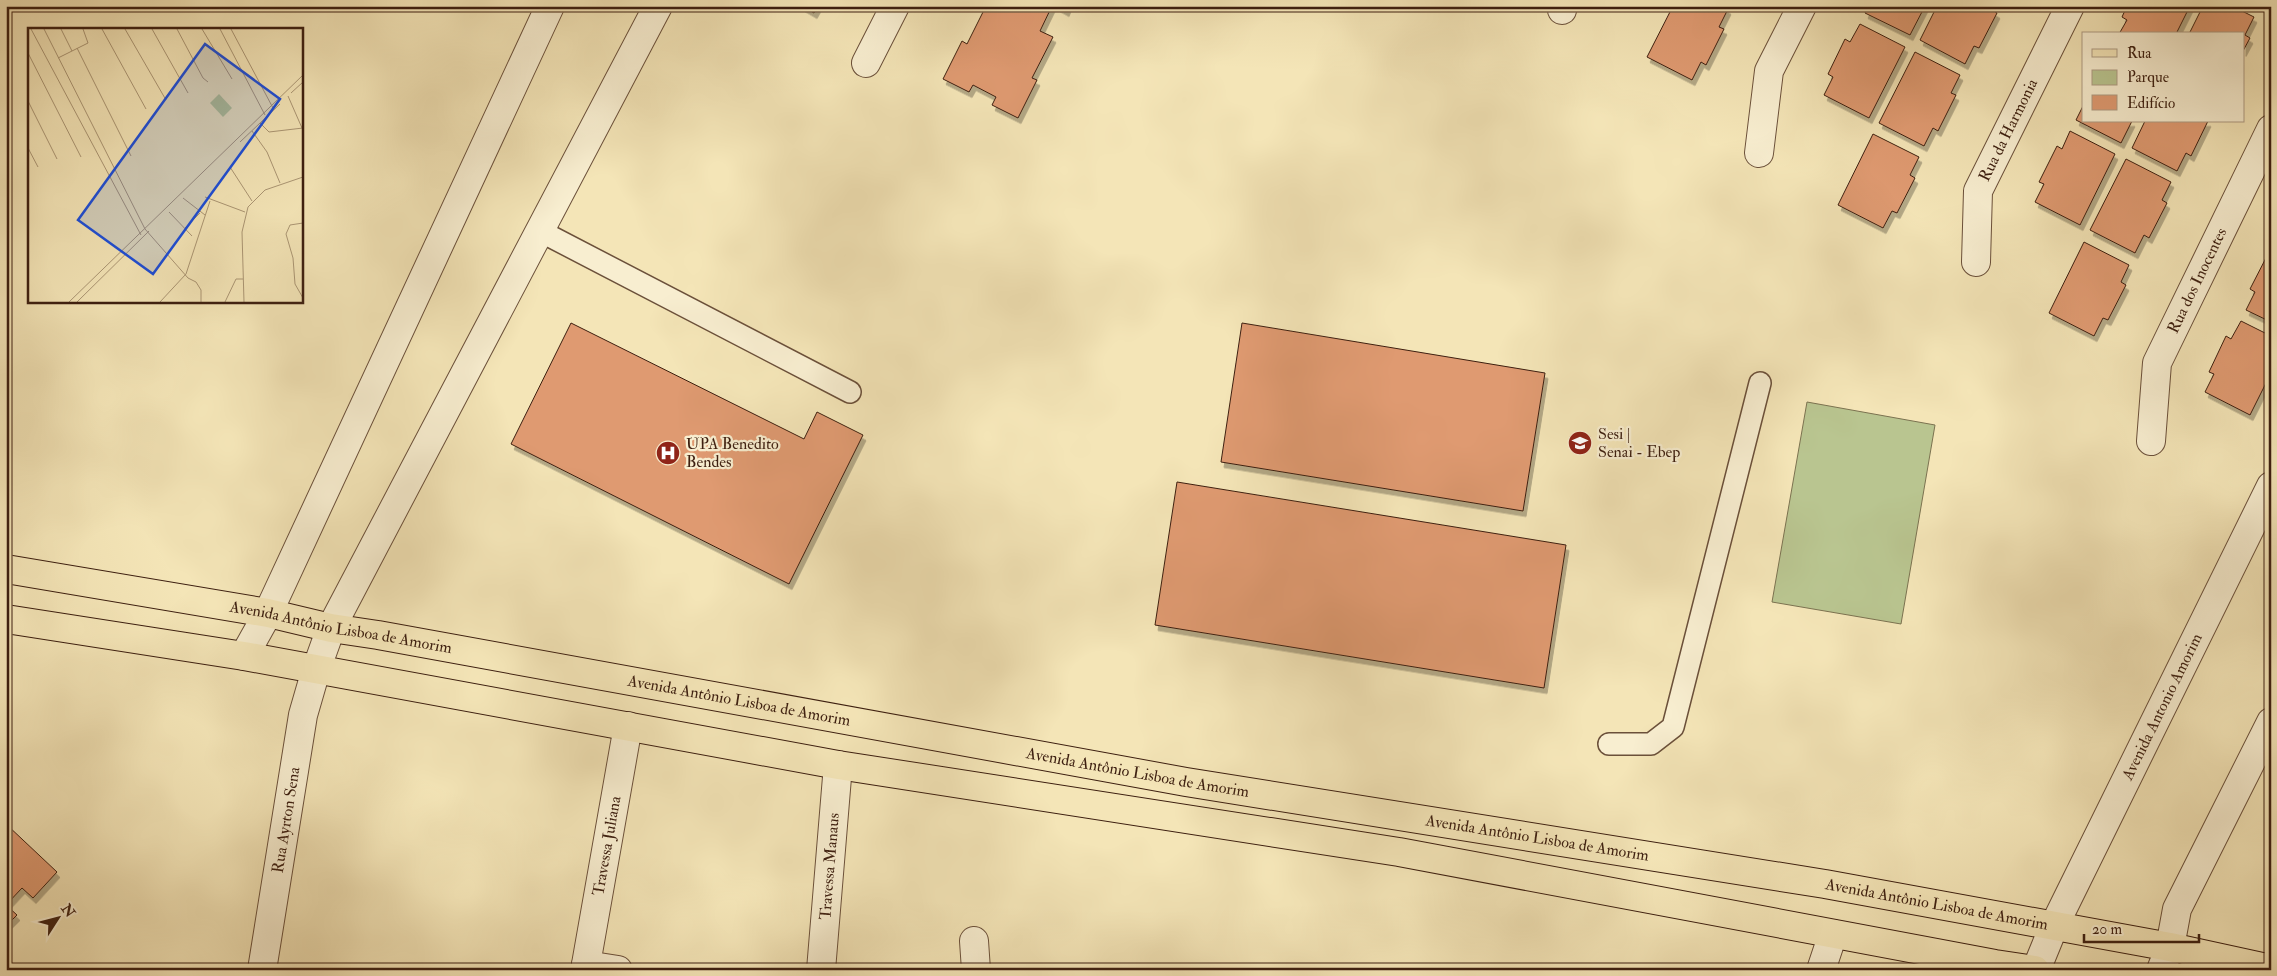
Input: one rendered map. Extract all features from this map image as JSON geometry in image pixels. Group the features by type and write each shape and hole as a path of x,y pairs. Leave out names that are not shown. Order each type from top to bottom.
{"main road":[{"name":"Avenida Antônio Lisboa de Amorim","path":"6,569 268,613 330,628 378,635 1186,782 1825,884 2054,926 2165,958 2271,969"},
{"path":"6,619 244,656 838,765 1399,852 1833,934 1950,962 2036,970"}],"street":[{"path":"244,656 268,613 550,6"},
{"name":"Rua Ayrton Sena","path":"262,970 303,715 330,628 658,6"},
{"path":"866,63 895,6"},
{"path":"1758,153 1770,71 1802,6"},
{"name":"Rua da Harmonia","path":"1976,262 1978,191 2070,6"},
{"name":"Rua dos Inocentes","path":"2151,440 2157,363 2271,129"},
{"name":"Avenida Antonio Amorim","path":"2036,970 2054,926 2262,528 2271,486"},
{"path":"2165,958 2177,909 2271,722"},
{"name":"Travessa Juliana","path":"618,970 586,967 628,726"},
{"name":"Travessa Manaus","path":"821,970 838,765"},
{"path":"1821,970 1833,934"},
{"path":"974,941 976,970"}],"lane":[{"path":"540,231 850,392"},
{"path":"1609,744 1651,744 1673,727 1760,383"}],"green space":[{"path":"1807,402 1935,425 1901,624 1772,602"}],"building":[{"path":"802,6 818,6 814,13"},
{"path":"986,6 992,6 1000,10 1002,6 1052,6 1040,31 1053,37 1032,78 1037,80 1018,118 992,105 996,97 973,85 969,92 943,79 962,41 967,44"},
{"path":"1057,6 1068,6 1066,11"},
{"path":"1673,6 1723,6 1728,9 1719,27 1724,29 1706,65 1701,62 1692,80 1647,57"},
{"path":"1868,6 1925,6 1910,35 1865,13"},
{"path":"1937,6 1994,6 1992,10 1997,13 1979,48 1974,46 1965,64 1920,40"},
{"path":"2127,6 2190,6 2177,32 2120,32 2127,20 2122,17"},
{"path":"2203,6 2232,6 2254,17 2245,35 2250,38 2244,49 2244,32 2190,32"},
{"path":"1860,24 1905,47 1869,118 1824,95 1833,77 1828,74 1845,39 1850,42"},
{"path":"1915,52 1960,75 1951,93 1956,95 1938,131 1933,128 1924,146 1879,123"},
{"path":"2082,108 2082,122 2132,122 2121,143 2076,120"},
{"path":"2145,122 2208,122 2191,156 2186,153 2177,171 2132,148"},
{"path":"2070,131 2115,154 2080,225 2035,202 2044,184 2039,182 2057,146 2062,149"},
{"path":"1873,134 1919,157 1910,175 1915,178 1897,213 1892,211 1883,228 1838,205"},
{"path":"2126,159 2171,182 2162,200 2167,203 2149,238 2144,235 2135,253 2090,230"},
{"path":"2084,242 2129,265 2121,282 2126,285 2108,320 2103,318 2094,336 2049,313"},
{"path":"2268,254 2271,255 2271,322 2246,310 2255,292 2250,289"},
{"path":"2241,321 2271,336 2271,373 2250,415 2205,392 2214,374 2209,372 2226,336 2231,339"},
{"path":"571,323 804,439 817,412 863,435 789,584 511,444"},
{"path":"1242,323 1545,373 1523,511 1221,462"},
{"path":"1177,482 1566,545 1544,688 1155,625"},
{"path":"6,824 57,872 33,898 22,888 6,905"},
{"path":"6,905 17,915 6,926"}],"place":[{"name":"Sesi | Senai - Ebep","path":"1580,443"},
{"name":"UPA Benedito Bendes","path":"668,453"}]}
